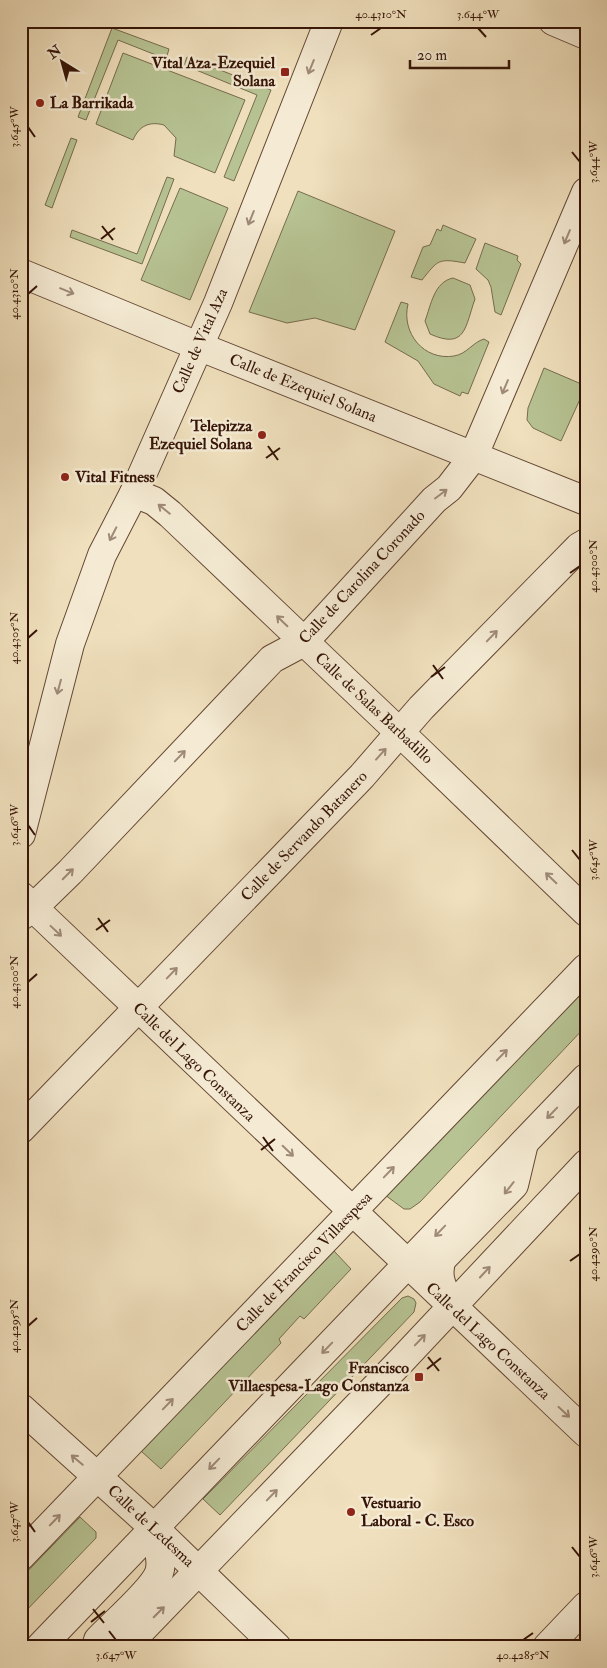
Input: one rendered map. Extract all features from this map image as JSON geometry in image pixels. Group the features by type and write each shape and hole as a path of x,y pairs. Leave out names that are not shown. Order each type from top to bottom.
{"street":[{"name":"Calle de Vital Aza","path":"21,834 24,810 70,644 102,555 134,493 198,346 329,21"},
{"path":"553,21 586,35"},
{"name":"Calle de Carolina Coronado","path":"25,907 272,659 304,642 434,500 449,488 473,457 586,192"},
{"name":"Calle de Ezequiel Solana","path":"21,272 198,346 586,501"},
{"name":"Calle de Salas Barbadillo","path":"134,493 154,501 170,514 586,912"},
{"name":"Calle de Servando Batanero","path":"21,1129 362,776 400,732 510,617 586,542"},
{"path":"21,882 25,907"},
{"name":"Calle del Lago Constanza","path":"25,907 138,1007 351,1212 586,1433"},
{"name":"Calle de Francisco Villaespesa","path":"21,1556 586,968"},
{"path":"40,1647 153,1527 586,1078"},
{"path":"452,1307 439,1277 438,1271 442,1259 514,1185 524,1143"},
{"path":"124,1647 452,1307 586,1164"},
{"name":"Calle de Ledesma","path":"21,1408 153,1527 278,1647"},
{"path":"96,1647 98,1640 151,1586 159,1574 159,1551 153,1527"},
{"path":"547,1647 586,1606"}],"green space":[{"path":"112,28 169,49 166,59 118,40 86,120 78,117"},
{"path":"123,53 245,100 215,173 174,156 176,138 164,125 149,124 138,131 133,140 96,124"},
{"path":"187,57 271,90 234,181 224,177 257,95 184,65"},
{"path":"71,138 77,140 52,208 45,205"},
{"path":"167,177 174,179 142,264 70,237 72,230 137,254"},
{"path":"180,188 228,208 190,300 141,280"},
{"path":"298,191 395,231 355,330 315,318 287,323 249,312"},
{"path":"443,225 476,239 465,263 439,262 422,280 411,277 423,247 430,245 437,229 441,231"},
{"path":"485,243 518,256 517,260 521,264 501,315 495,312 488,280 476,269"},
{"path":"453,278 470,285 475,299 466,327 457,337 451,339 430,334 425,321 437,289 441,284"},
{"path":"401,302 408,304 408,325 412,335 417,343 433,354 443,356 459,355 484,339 489,342 468,394 462,392 460,396 434,384 418,361 385,342"},
{"path":"544,368 586,386 561,441 533,428 527,420 528,408"},
{"path":"586,987 586,1026 420,1202 410,1209 404,1209 385,1195"},
{"path":"334,1251 351,1269 304,1319 300,1316 279,1339 281,1343 161,1469 141,1451"},
{"path":"408,1296 414,1299 416,1303 414,1312 220,1515 203,1499 402,1298"},
{"path":"80,1517 96,1532 96,1538 21,1616 21,1578"}],"place":[{"name":"Vital Aza-Ezequiel Solana","path":"285,72"},
{"name":"La Barrikada","path":"40,103"},
{"name":"Telepizza Ezequiel Solana","path":"262,435"},
{"name":"Vital Fitness","path":"65,477"},
{"name":"Francisco Villaespesa-Lago Constanza","path":"419,1377"},
{"name":"Vestuario Laboral - C. Esco","path":"351,1512"}]}
